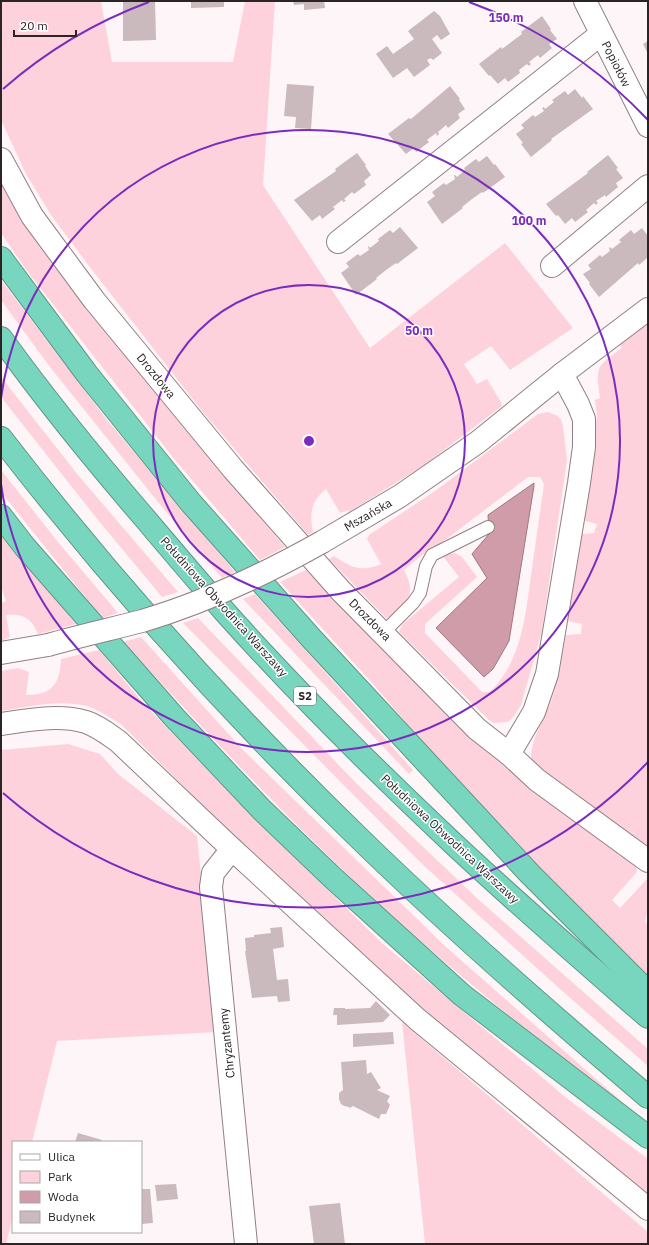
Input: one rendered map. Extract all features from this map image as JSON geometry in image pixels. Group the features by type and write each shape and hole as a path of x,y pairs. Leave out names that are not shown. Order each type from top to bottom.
{"highway":[{"path":"1,250 29,297"},
{"path":"1,258 87,374 191,502 311,638 530,874 648,992"},
{"name":"Południowa Obwodnica Warszawy","path":"1,338 70,428 127,497 225,612 282,673 440,832 521,906 648,1017"},
{"path":"1,438 72,528 151,619 226,702 299,778 363,842 465,938 648,1097"},
{"path":"1,516 25,547 174,717 262,810 333,878 462,995 648,1137"}],"street":[{"name":"Popiołów","path":"585,1 648,126"},
{"path":"338,242 601,34"},
{"name":"Drozdowa","path":"1,158 32,216 94,300 233,469 341,590 477,729 509,754 537,780 648,861"},
{"path":"552,266 648,186"},
{"name":"Mszańska","path":"1,653 48,644 142,620 200,600 289,560 400,496 478,442 562,374 648,309"},
{"path":"509,754 534,712 547,674 579,483 584,447 584,419 562,374"},
{"path":"1,724 55,718 87,722 102,729 118,741 232,849 417,1019 648,1209"},
{"name":"Chryzantemy","path":"232,849 213,873 211,886 246,1244"}],"lane":[{"path":"383,633 413,603 420,593 426,566 432,555 488,527"}],"green space":[{"path":"1,1 101,1 112,62 233,62 245,1 275,1 263,185 370,348 505,243 573,328 510,370 491,346 464,364 477,384 487,379 502,406 423,466 349,512 348,510 340,513 326,489 317,498 312,508 311,519 313,532 308,535 202,411 51,215 26,174 1,120"},
{"path":"1,179 10,199 43,250 165,405 285,547 260,560 175,460 27,271 1,233"},
{"path":"1,280 107,420 235,572 222,578 158,502 50,367 1,300"},
{"path":"648,322 648,846 545,775 531,759 537,733 554,692 566,635 581,634 582,624 567,621 580,537 582,534 594,533 597,524 582,520 597,416 595,400 600,398 598,373 603,363 622,348 618,342"},
{"path":"1,377 78,475 178,592 162,597 98,520 1,397"},
{"path":"548,412 561,419 567,460 542,631 521,705 508,722 493,723 399,632 405,622 459,577 442,555 455,553 462,557 477,577 425,624 425,633 482,692 490,692 510,665 521,634 525,617 544,484 540,477 528,477 440,544 433,546 404,570 410,586 410,593 403,607 395,614 386,618 329,559 334,556 356,568 368,568 381,564 367,539 369,535 435,491 538,414"},
{"path":"1,470 58,542 118,613 102,618 1,492"},
{"path":"1,533 76,624 38,634 33,624 26,618 18,615 6,615 10,637 1,641 1,603 6,601 1,586"},
{"path":"306,570 465,729 635,863 637,872 612,900 620,908 648,878 648,908 645,922 648,924 648,975 487,817 373,684 280,582"},
{"path":"255,594 413,770 409,774 243,599"},
{"path":"198,618 357,784 479,900 648,1049 648,1066 560,989 422,864 183,623"},
{"path":"141,637 242,749 445,946 620,1100 619,1105 501,1009 414,935 351,878 284,813 123,642"},
{"path":"99,650 144,704 255,819 383,944 569,1100 648,1159 648,1198 403,993 267,870 122,725 105,714 87,706 76,704 44,704 1,711 1,671 18,668 29,672 26,695 42,693 53,686 56,681 59,675 61,659"},
{"path":"68,744 100,754 118,774 197,836 217,1032 57,1041 32,1141 12,1141 12,1219 6,1244 1,1244 1,750"},
{"path":"402,1022 648,1232 648,1244 425,1244"}],"water":[{"path":"534,483 509,641 493,669 484,677 436,628 487,578 472,554 489,534 488,515"}],"building":[{"path":"123,1 155,1 156,40 123,41"},
{"path":"191,1 224,1 224,7 191,8"},
{"path":"293,1 324,1 325,8 304,10 304,4 294,5"},
{"path":"434,11 440,16 450,34 441,40 437,35 432,39 442,53 433,60 431,58 427,60 430,65 414,77 407,68 393,78 376,54 387,46 393,54 414,39 408,31"},
{"path":"542,16 557,39 549,44 552,48 540,58 538,55 529,62 531,64 529,66 527,64 519,70 520,73 508,82 505,78 498,84 479,64 501,47 502,49 522,34 521,32"},
{"path":"648,41 648,54 643,44"},
{"path":"287,84 314,86 311,129 295,128 296,117 284,116"},
{"path":"450,86 460,99 459,100 465,109 458,114 460,118 448,128 446,125 438,132 439,134 437,136 436,133 427,140 429,142 416,152 414,148 406,154 388,134 409,118 411,119"},
{"path":"575,89 582,98 583,96 593,109 551,139 552,140 531,157 521,144 523,143 516,134 524,128 521,125 533,115 535,117 544,111 542,108 544,107 545,109 554,102 552,100 565,91 568,95"},
{"path":"357,153 371,175 364,181 366,185 354,194 352,192 344,199 346,201 343,202 342,200 333,207 335,209 322,219 320,215 312,221 294,200 336,171 335,169"},
{"path":"608,155 618,168 616,169 623,178 616,183 618,187 606,197 605,195 596,201 598,203 596,205 594,203 586,210 588,212 575,222 572,218 565,224 546,204 588,173 587,172"},
{"path":"487,156 505,177 472,199 442,224 427,202 435,196 432,192 444,183 446,185 455,179 454,175 457,177 465,170 464,168 476,159 479,162"},
{"path":"400,227 418,248 397,264 396,263 386,270 356,295 341,273 349,267 346,263 358,254 360,256 369,250 369,246 370,248 379,241 378,239 390,230 393,233"},
{"path":"642,228 648,236 648,257 639,265 638,263 599,297 583,274 591,269 588,265 600,255 602,257 610,251 610,247 612,249 621,242 619,240 631,230 634,234"},
{"path":"282,927 284,947 273,949 277,980 288,979 290,1001 278,1002 277,996 252,998 245,951 245,938 254,937 254,935 271,933 270,928"},
{"path":"376,1001 390,1015 383,1022 337,1025 337,1015 333,1015 334,1008 370,1008"},
{"path":"393,1032 394,1044 353,1047 353,1034"},
{"path":"366,1060 367,1074 371,1072 381,1088 377,1090 390,1096 387,1101 390,1105 386,1114 381,1114 379,1119 353,1106 350,1108 344,1106 341,1104 339,1099 339,1093 343,1090 341,1062"},
{"path":"78,1133 102,1140 102,1141 75,1141"},
{"path":"176,1184 178,1199 157,1201 155,1185"},
{"path":"142,1189 150,1189 153,1223 142,1224"},
{"path":"340,1203 345,1244 314,1244 309,1206"}]}
